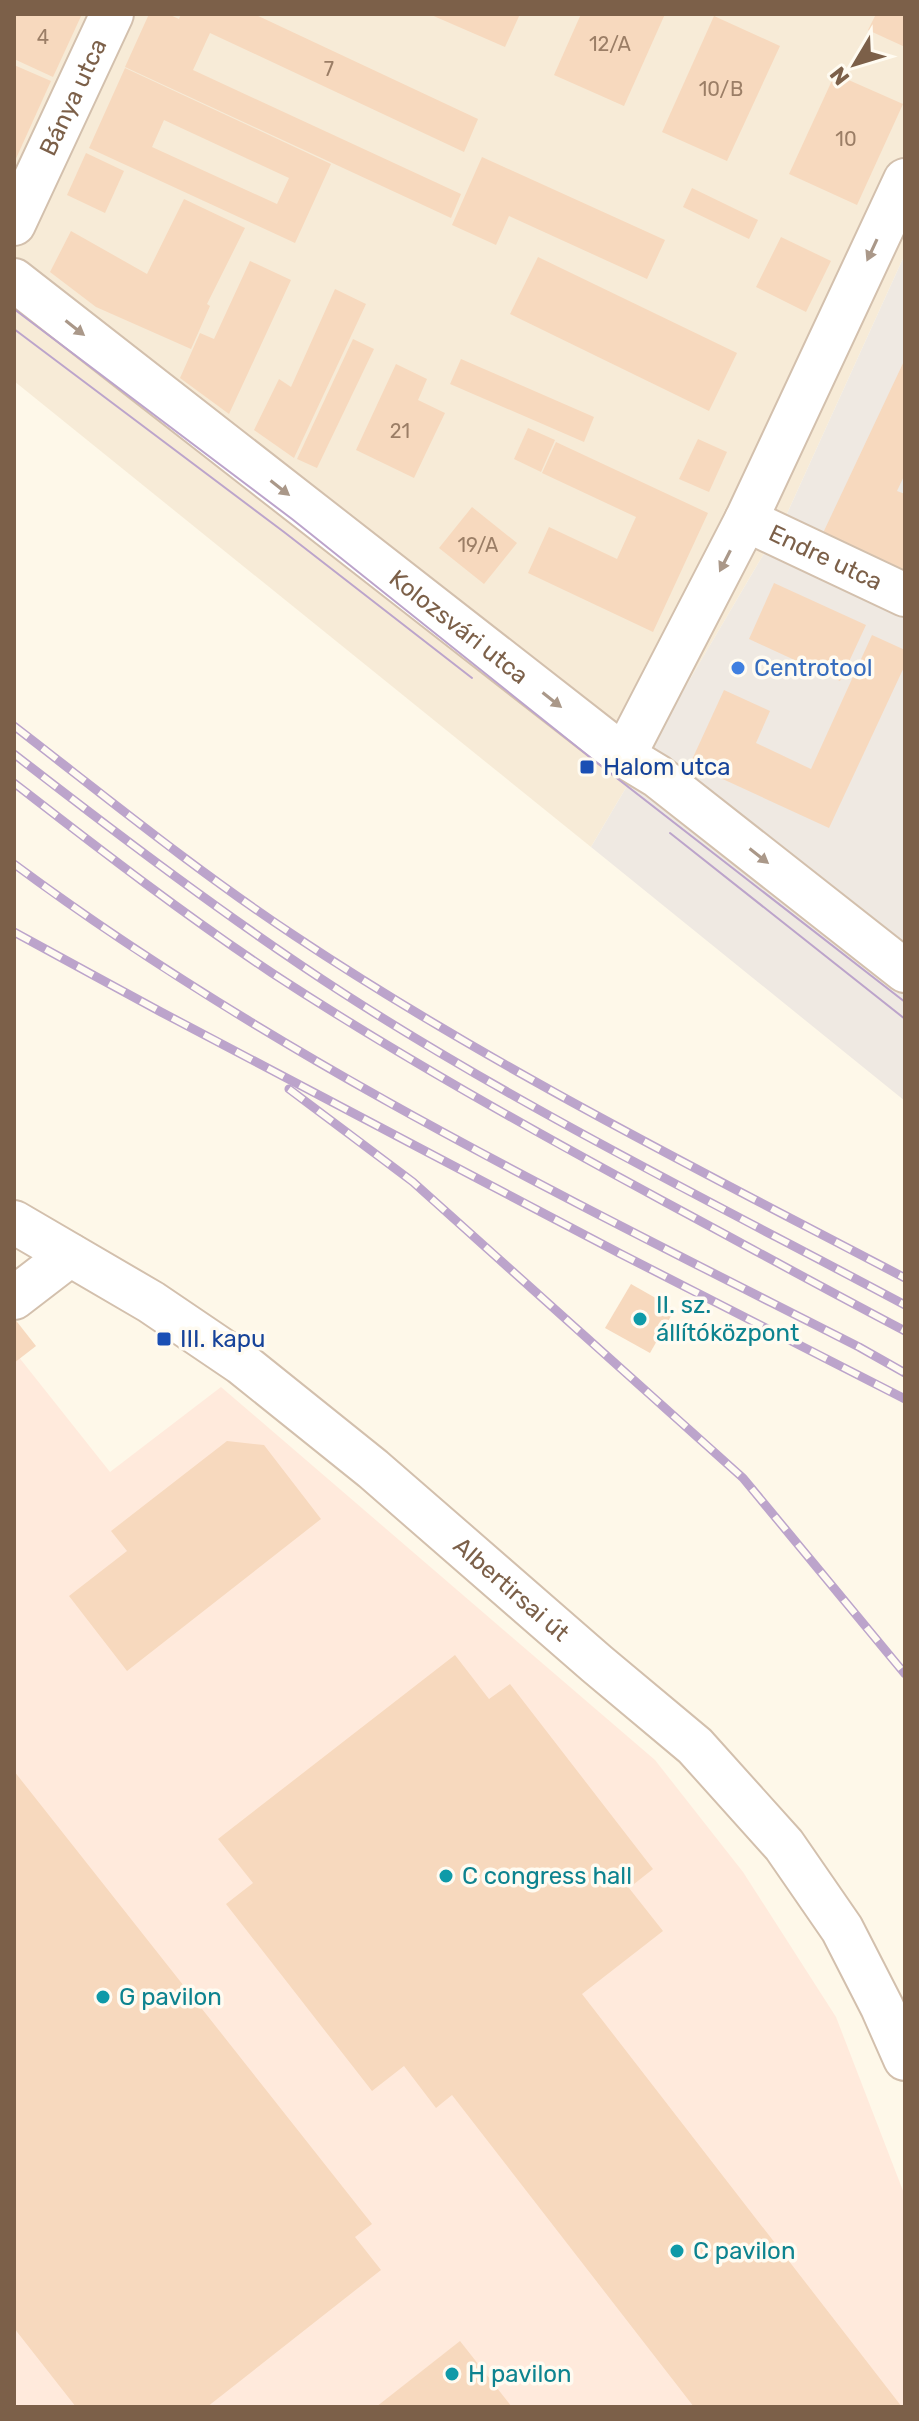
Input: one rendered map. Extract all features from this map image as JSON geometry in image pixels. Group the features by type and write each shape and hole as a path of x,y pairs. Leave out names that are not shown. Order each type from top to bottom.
{"street":[{"name":"Bánya utca","path":"14,224 112,14"},
{"path":"624,756 746,520 905,180"},
{"name":"Kolozsvári utca","path":"14,280 905,971"},
{"name":"Endre utca","path":"746,520 905,595"},
{"name":"Albertirsai út","path":"14,1222 151,1302 241,1363 373,1469 695,1746 784,1845 842,1929 905,2059"},
{"path":"14,1298 70,1255"}],"shaded area":[{"path":"14,14 905,14 905,254 785,518 591,847 14,381"},
{"path":"905,254 905,1101 591,847 785,518"},
{"path":"14,1351 110,1472 221,1387 655,1760 743,1872 836,2017 905,2196 905,2407 14,2407"}],"building":[{"path":"14,14 82,14 53,77 14,59"},
{"path":"149,14 168,14 179,19 181,14 254,14 478,119 464,152 210,33 193,70 461,194 451,218 125,67"},
{"path":"429,14 520,14 505,47"},
{"path":"581,14 665,14 624,106 554,75"},
{"path":"876,14 905,14 905,47 868,30"},
{"path":"714,16 780,46 727,161 662,132"},
{"path":"14,65 51,81 14,163"},
{"path":"125,68 331,164 295,243 89,148","holes":["164,120 289,178 277,204 152,147"]},
{"path":"835,74 903,104 857,205 789,174"},
{"path":"86,153 124,171 105,213 67,195"},
{"path":"482,157 665,240 647,279 509,216 496,245 452,225"},
{"path":"692,188 758,220 749,239 683,207"},
{"path":"184,199 245,228 207,304 210,306 191,349 96,307 50,272 71,231 147,274"},
{"path":"781,237 831,261 806,312 756,287"},
{"path":"538,257 737,353 709,411 510,314"},
{"path":"250,261 291,280 229,414 180,378 200,333 214,339"},
{"path":"335,289 366,304 294,458 254,430 279,379 291,387"},
{"path":"353,339 374,349 317,468 297,459"},
{"path":"461,359 594,417 584,442 450,384"},
{"path":"905,359 905,474 897,491 905,494 905,572 823,533"},
{"path":"396,364 427,379 418,400 445,413 414,478 356,450"},
{"path":"528,428 555,440 541,472 514,459"},
{"path":"698,439 727,452 709,492 679,479"},
{"path":"556,442 708,513 653,632 528,573 549,527 617,559 636,517 542,473"},
{"path":"472,507 517,543 484,584 439,548"},
{"path":"774,583 866,625 840,681 749,639"},
{"path":"872,635 905,650 905,665 829,828 690,764 724,690 770,711 756,743 811,769"},
{"name":"II. sz. állítóközpont","path":"631,1284 675,1309 650,1353 605,1328"},
{"path":"14,1318 36,1346 14,1363"},
{"path":"227,1441 264,1445 321,1519 127,1671 69,1596 127,1551 111,1531"},
{"name":"C congress hall","path":"455,1655 489,1699 510,1684 653,1869 629,1888 663,1931 582,1994 902,2407 694,2407 452,2095 436,2108 404,2066 372,2091 226,1904 253,1883 218,1839"},
{"name":"G pavilon","path":"14,1771 372,2224 355,2237 381,2270 207,2407 76,2407 14,2328"},
{"name":"H pavilon","path":"460,2341 512,2407 376,2407"}],"tram line":[{"path":"14,309 292,519 591,758 905,1002"},
{"path":"14,329 472,678"},
{"path":"670,833 905,1019"}],"railway":[{"path":"14,726 223,886 368,983 596,1115 905,1278"},
{"path":"14,754 217,907 411,1036 621,1155 905,1305"},
{"path":"14,783 206,928 368,1034 565,1148 905,1331"},
{"path":"14,864 216,1001 320,1063 534,1181 905,1373"},
{"path":"14,932 621,1254 905,1399"},
{"path":"289,1089 413,1182 743,1478 905,1674"}],"place":[{"name":"Centrotool","path":"738,668"},
{"name":"Halom utca","path":"587,767"},
{"name":"II. sz. állítóközpont","path":"640,1319"},
{"name":"III. kapu","path":"164,1339"},
{"name":"C congress hall","path":"446,1876"},
{"name":"G pavilon","path":"103,1997"},
{"name":"C pavilon","path":"677,2251"},
{"name":"H pavilon","path":"452,2374"}]}
